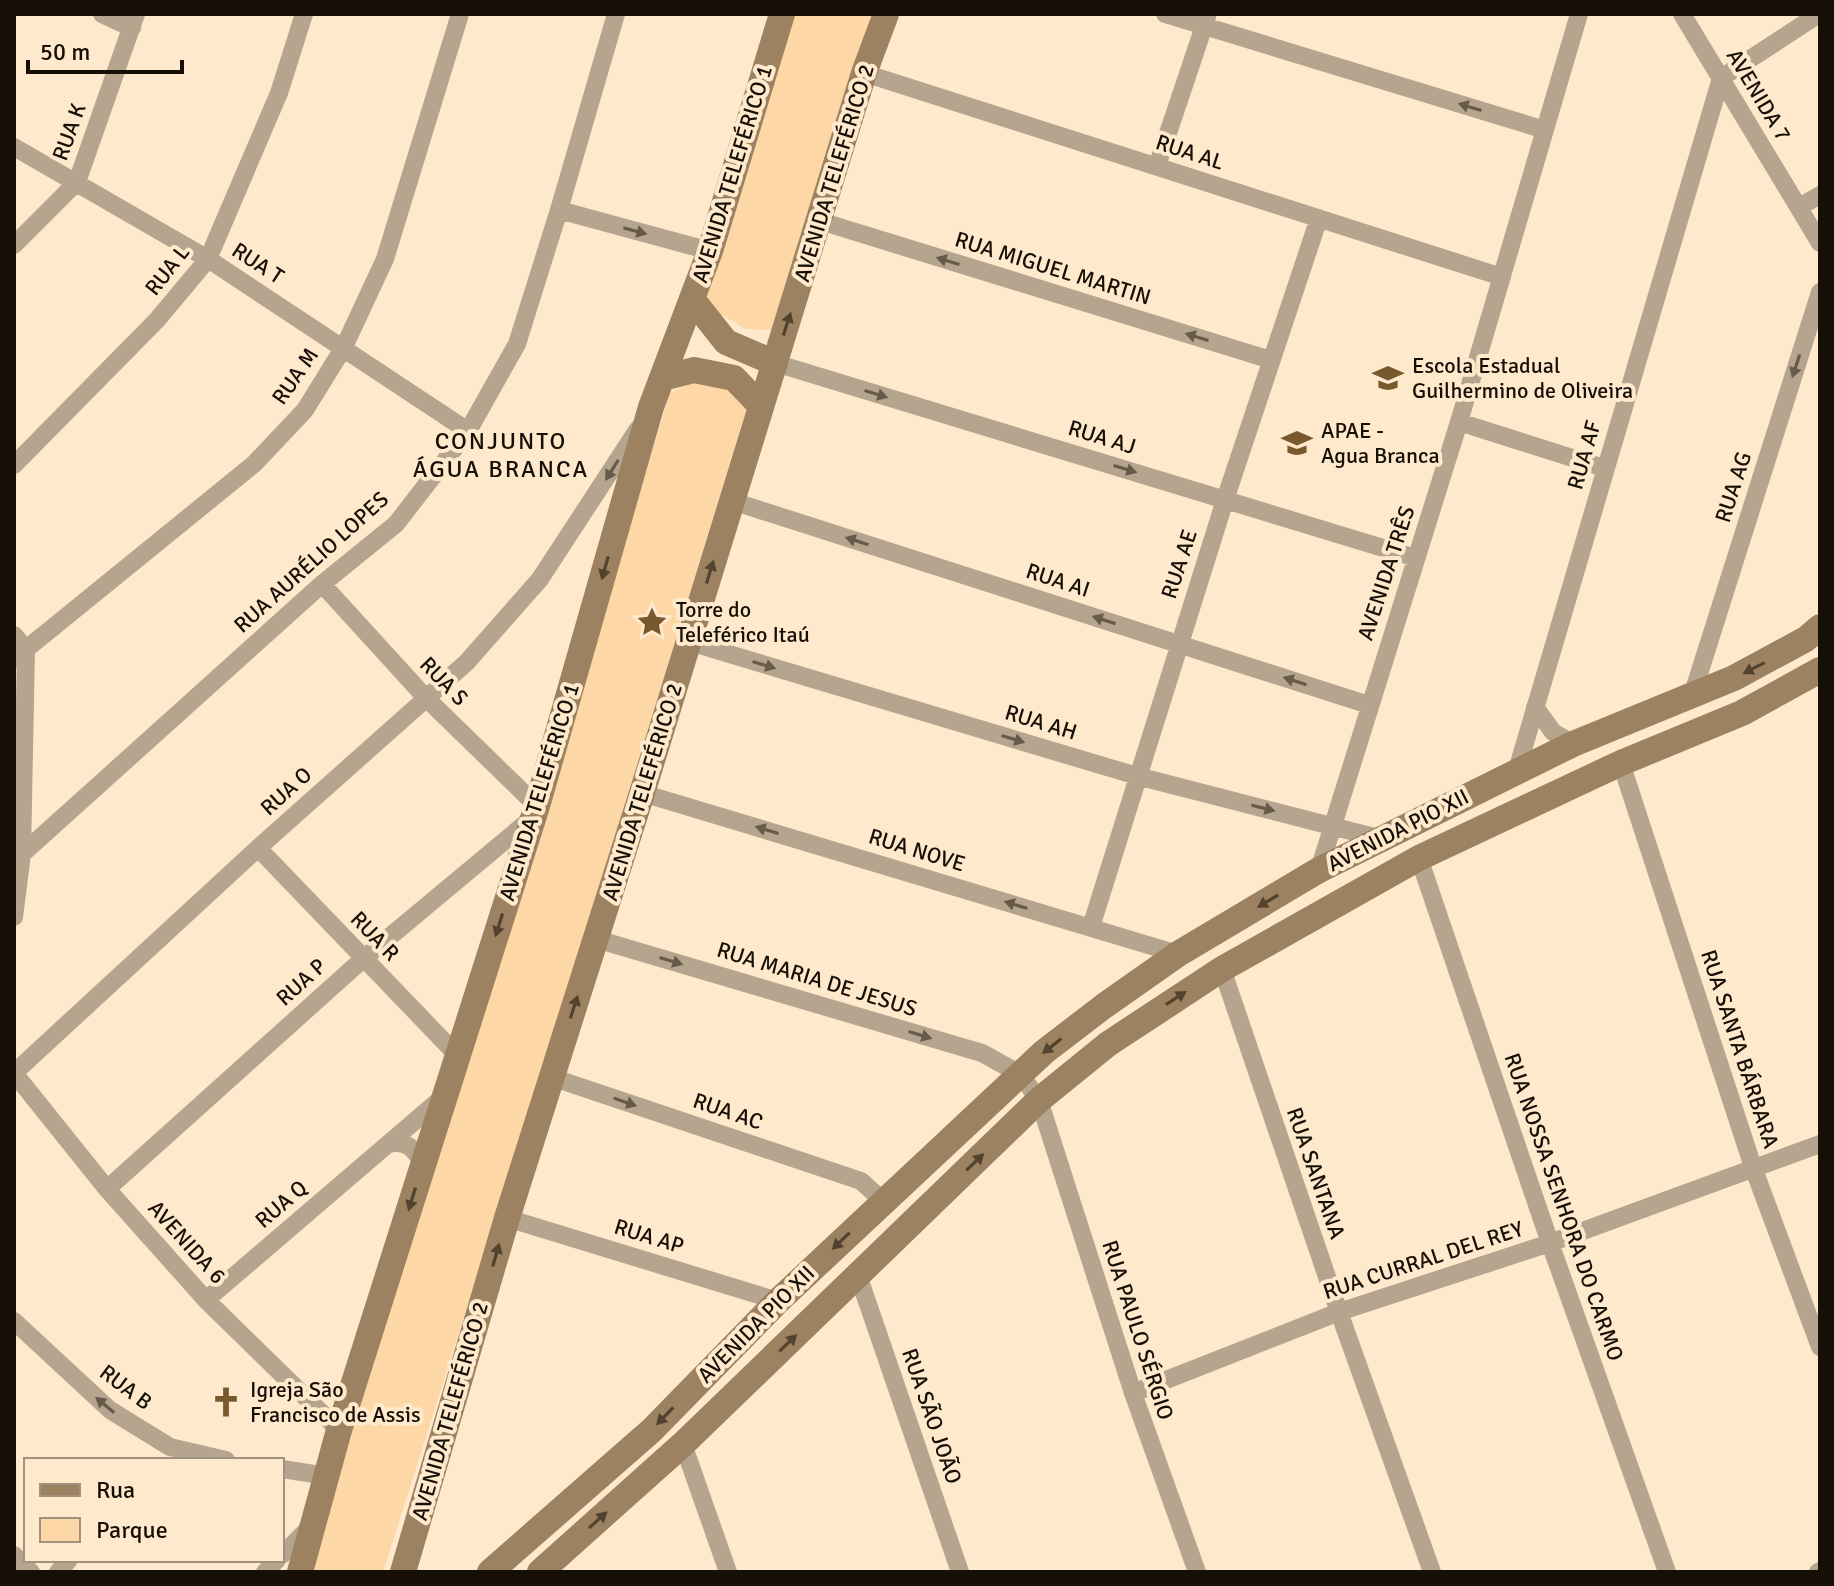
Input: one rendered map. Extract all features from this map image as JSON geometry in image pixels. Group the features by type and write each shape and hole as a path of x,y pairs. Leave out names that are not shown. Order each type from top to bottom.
{"main road":[{"name":"AVENIDA TELEFÉRICO 1","path":"300,1572 339,1430 534,812 651,407 710,251 782,14"},
{"name":"AVENIDA TELEFÉRICO 2","path":"403,1572 507,1218 864,73 886,14"},
{"path":"692,299 726,342 775,363"},
{"path":"663,378 694,370 734,378 761,406"},
{"name":"AVENIDA PIO XII","path":"490,1572 652,1430 778,1301 883,1201 1020,1074 1092,1015 1178,954 1319,870 1517,770 1745,672 1813,633"},
{"name":"AVENIDA PIO XII","path":"540,1572 683,1444 1039,1100 1108,1044 1222,969 1419,858 1621,763 1742,713 1820,670"}],"street":[{"path":"102,14 134,21"},
{"name":"RUA L","path":"14,465 157,320 208,259 279,93 304,14"},
{"name":"RUA M","path":"18,648 254,464 305,410 344,347 385,259 460,14"},
{"name":"RUA AURÉLIO LOPES","path":"18,851 322,584 396,524 468,431 517,344 616,14"},
{"path":"1165,14 1206,20 1545,130"},
{"name":"AVENIDA TRÊS","path":"1319,870 1459,422 1579,14"},
{"name":"AVENIDA 7","path":"1682,14 1820,243"},
{"path":"1721,78 1819,14"},
{"path":"1157,166 1206,20"},
{"name":"RUA K","path":"14,245 77,182 134,21"},
{"name":"RUA AL","path":"864,73 1502,277"},
{"name":"RUA AF","path":"1517,770 1721,78"},
{"name":"RUA T","path":"14,147 208,259 468,431"},
{"path":"1799,207 1820,195"},
{"path":"559,210 710,251"},
{"name":"RUA AE","path":"1091,927 1225,500 1319,218"},
{"name":"RUA MIGUEL MARTIN","path":"820,221 1271,360"},
{"name":"RUA AG","path":"1692,696 1820,292"},
{"name":"RUA AJ","path":"775,363 1416,558"},
{"name":"RUA O","path":"14,1073 258,848 467,662 540,579 651,407"},
{"path":"1459,422 1604,468"},
{"name":"RUA AI","path":"732,501 1369,705"},
{"path":"573,531 588,522 619,521"},
{"name":"RUA S","path":"322,584 534,812"},
{"name":"AVENIDA PIO XII","path":"1813,633 1820,670"},
{"name":"RUA AH","path":"689,642 1137,776 1382,839"},
{"path":"14,917 18,851 18,648"},
{"path":"1535,707 1553,732 1573,744"},
{"name":"RUA SANTA BÁRBARA","path":"1621,763 1753,1167 1820,1347"},
{"name":"RUA NOVE","path":"642,793 1178,954"},
{"name":"RUA P","path":"107,1189 363,959 534,812"},
{"name":"RUA R","path":"258,848 458,1056"},
{"name":"RUA NOSSA SENHORA DO CARMO","path":"1419,858 1550,1243 1667,1572"},
{"name":"RUA MARIA DE JESUS","path":"596,939 982,1053 1020,1074"},
{"name":"RUA SANTANA","path":"1222,969 1432,1572"},
{"name":"AVENIDA 6","path":"14,1073 107,1189 206,1300 339,1430"},
{"path":"1020,1074 1039,1100"},
{"name":"RUA AC","path":"551,1077 861,1181 883,1201"},
{"name":"RUA Q","path":"206,1300 445,1095"},
{"name":"RUA PAULO SÉRGIO","path":"1039,1100 1133,1393 1197,1572"},
{"path":"388,1144 400,1142 410,1145 423,1163"},
{"name":"RUA CURRAL DEL REY","path":"1133,1393 1339,1312 1550,1243 1820,1144"},
{"name":"RUA AP","path":"507,1218 778,1301"},
{"name":"RUA SÃO JOÃO","path":"858,1275 960,1572"},
{"name":"RUA B","path":"14,1321 110,1410 165,1454 206,1458"},
{"path":"683,1444 728,1572"},
{"path":"284,1469 327,1476"},
{"path":"284,1553 313,1524"},
{"path":"14,1555 31,1572"}],"green space":[{"path":"791,14 875,14 771,330 745,329 708,306 702,292"},
{"path":"695,381 722,384 747,407 543,1069 383,1572 310,1572 439,1133 581,687 670,393"}],"place":[{"name":"Escola Estadual Guilhermino de Oliveira","path":"1388,378"},
{"name":"APAE - Agua Branca","path":"1297,443"},
{"name":"Torre do Teleférico Itaú","path":"652,622"},
{"name":"Igreja São Francisco de Assis","path":"226,1402"}],"district":[{"name":"CONJUNTO ÁGUA BRANCA","path":"501,455"}]}
